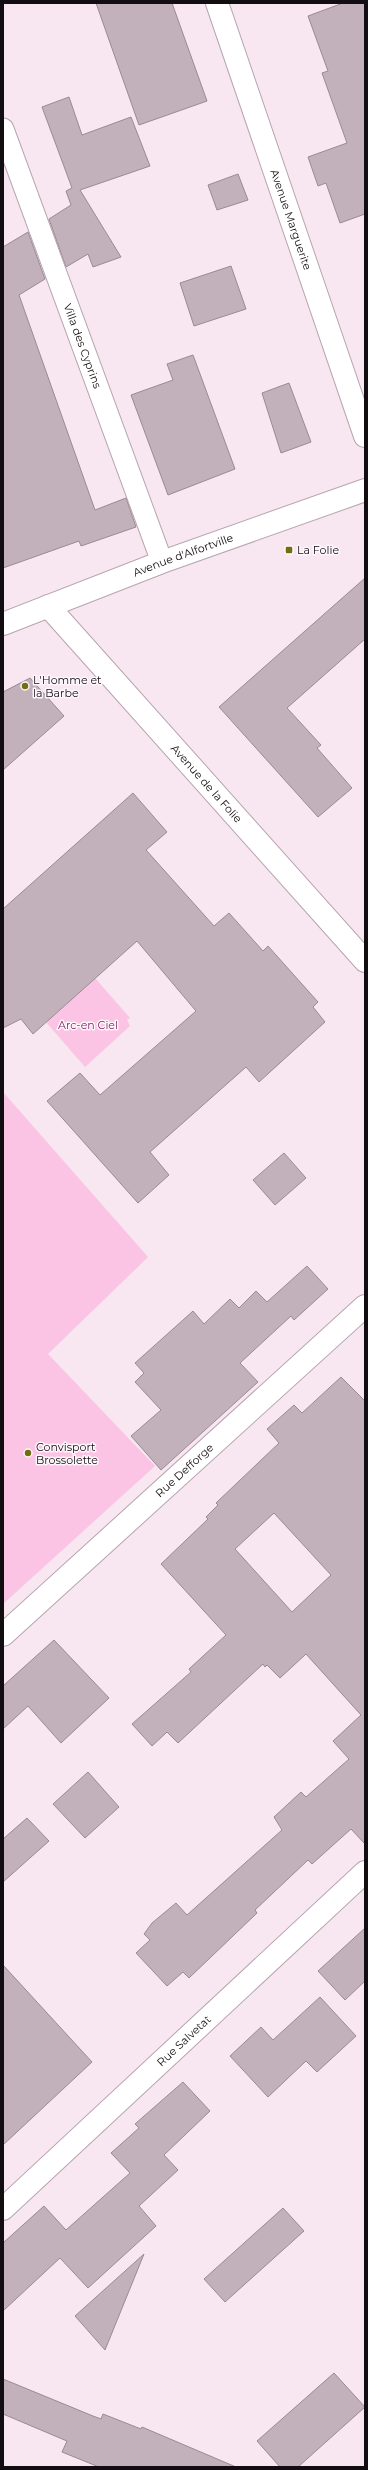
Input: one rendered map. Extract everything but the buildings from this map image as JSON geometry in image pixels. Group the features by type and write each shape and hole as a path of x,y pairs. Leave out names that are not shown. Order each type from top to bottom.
{"street":[{"name":"Avenue Marguerite","path":"217,3 365,436"},
{"name":"Avenue d'Alfortville","path":"3,623 162,562 365,490"},
{"name":"Avenue de la Folie","path":"48,606 365,961"},
{"name":"Rue Defforge","path":"3,1635 365,1306"},
{"name":"Rue Salvetat","path":"3,2209 365,1872"}],"lane":[{"name":"Villa des Cyprins","path":"3,129 162,562"}],"green space":[{"name":"Arc-en Ciel","path":"95,978 130,1018 127,1020 130,1026 85,1067 46,1022"},
{"path":"3,1092 148,1257 48,1354 155,1466 3,1604"}],"place":[{"name":"La Folie","path":"289,550"},
{"name":"L'Homme et la Barbe","path":"25,686"},
{"name":"Convisport Brossolette","path":"28,1453"}]}
